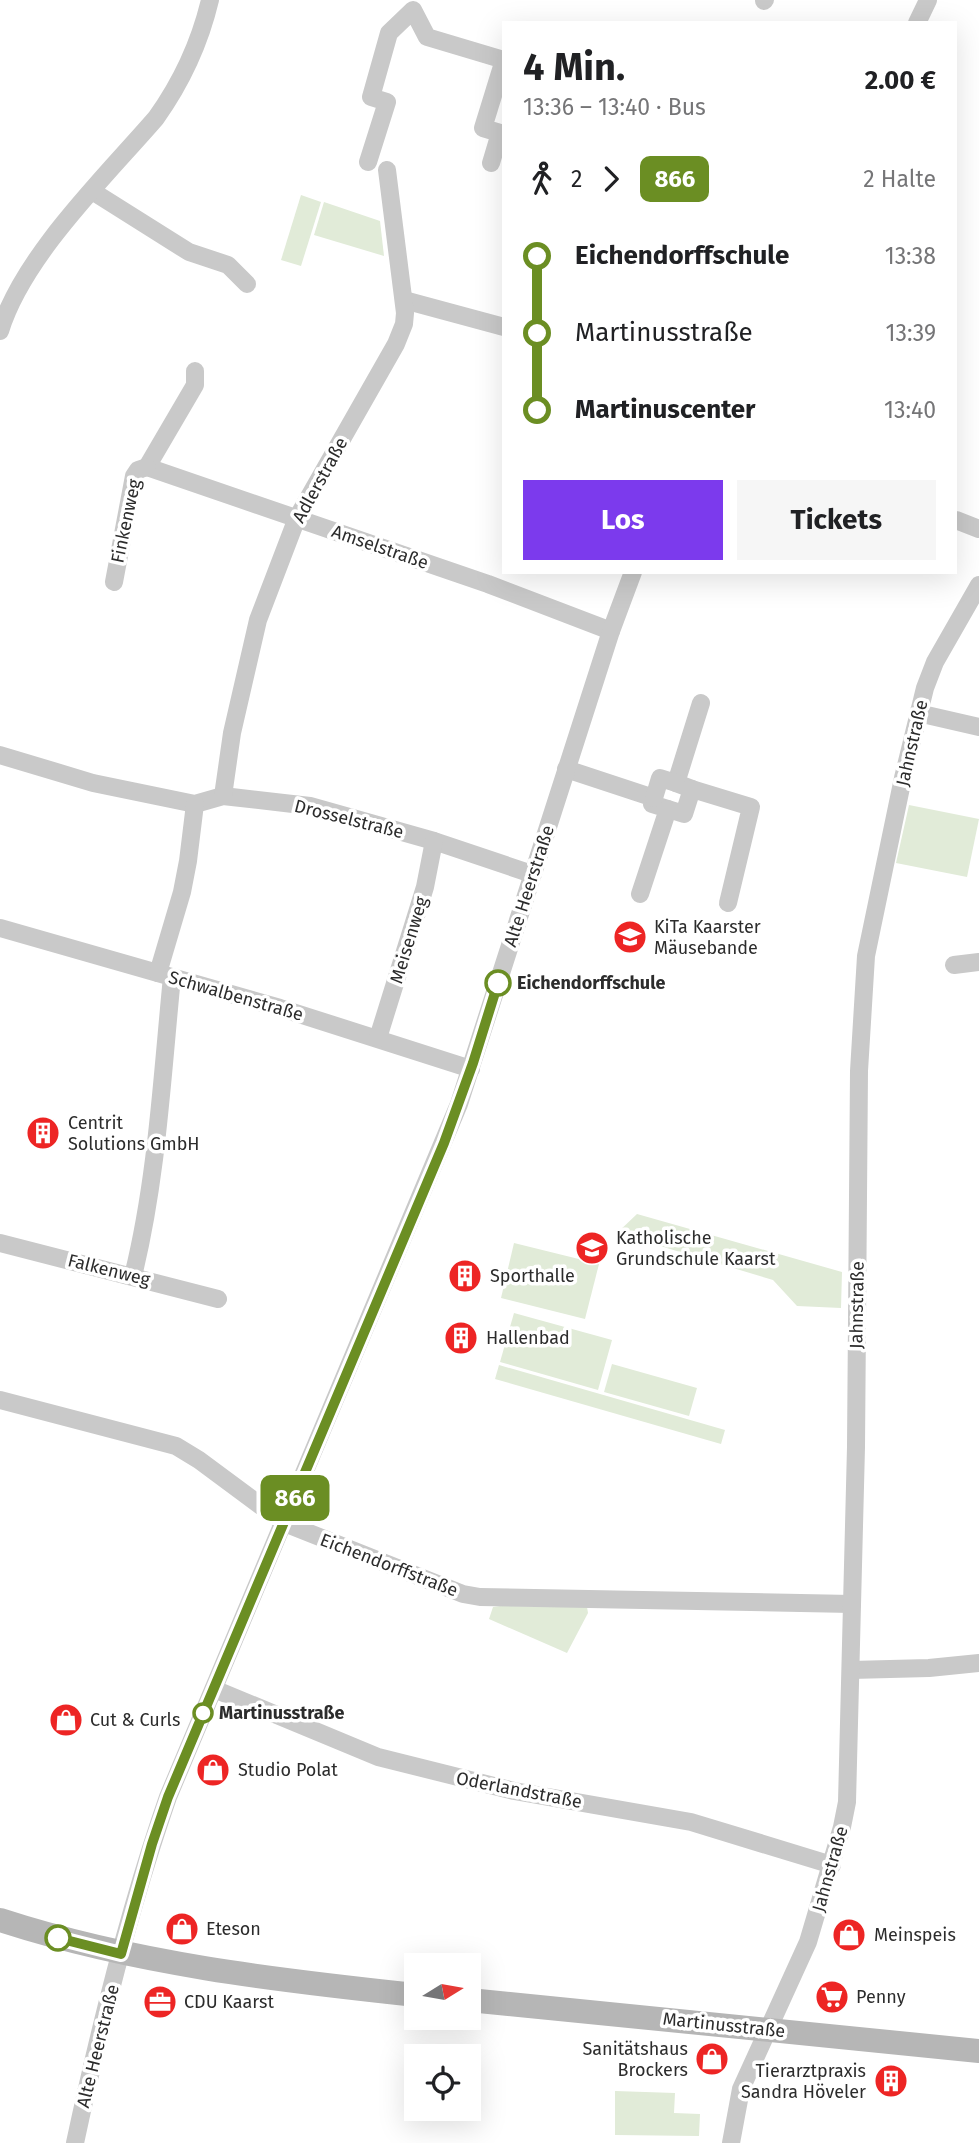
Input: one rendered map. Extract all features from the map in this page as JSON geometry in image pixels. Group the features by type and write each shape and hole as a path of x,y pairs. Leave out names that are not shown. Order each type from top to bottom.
{"main road":[{"path":"0,1920 51,1936 166,1963 404,1994"},
{"name":"Martinusstraße","path":"481,2001 979,2051"}],"street":[{"path":"0,331 16,292 57,232 166,104 190,60 210,0"},
{"path":"918,21 928,0"},
{"path":"368,162 387,102 371,97 389,33 413,10 427,37 502,59"},
{"path":"491,163 500,133 483,128 502,66"},
{"name":"Adlerstraße","path":"223,796 232,733 258,620 297,518 396,344 404,324 404,300 387,170"},
{"path":"92,191 189,252 228,265 247,284"},
{"path":"404,300 502,326"},
{"name":"Finkenweg","path":"114,582 134,476 138,470 147,467 195,385 195,372"},
{"name":"Amselstraße","path":"147,467 488,584 611,631"},
{"path":"957,520 979,529"},
{"name":"Alte Heerstraße","path":"75,2143 121,1954 168,1797 444,1143 471,1069 566,769 632,574"},
{"name":"Jahnstraße","path":"731,2143 741,2089 808,1942 842,1827 848,1790 856,1447 859,1071 866,956 918,713 936,662 979,585"},
{"path":"566,769 684,814 684,786 701,704"},
{"path":"918,713 979,727"},
{"name":"Drosselstraße","path":"0,755 93,783 195,804 223,796 310,806 434,841 532,874"},
{"path":"640,894 661,803 660,778 751,807 728,903"},
{"path":"133,1276 143,1234 153,1165 165,975 188,861 195,804"},
{"name":"Meisenweg","path":"378,1038 425,887 434,841"},
{"name":"Schwalbenstraße","path":"0,928 378,1038 471,1069"},
{"path":"954,965 979,962"},
{"name":"Falkenweg","path":"0,1243 218,1299"},
{"name":"Eichendorffstraße","path":"0,1399 176,1446 284,1523 448,1590 480,1597 852,1604"},
{"path":"851,1670 929,1668 979,1663"},
{"name":"Oderlandstraße","path":"214,1689 378,1757 514,1791 691,1822 832,1865"}],"green space":[{"path":"301,195 321,202 301,266 281,260"},
{"path":"324,202 380,221 384,256 314,235"},
{"path":"909,805 979,819 967,877 896,863"},
{"path":"637,1214 842,1272 841,1308 797,1306 773,1280 617,1233"},
{"path":"514,1243 599,1264 585,1319 501,1298"},
{"path":"514,1313 612,1340 598,1390 500,1362"},
{"path":"612,1364 697,1388 689,1416 604,1392"},
{"path":"499,1365 725,1430 721,1444 495,1379"},
{"path":"493,1607 587,1607 588,1613 567,1653 489,1619"},
{"path":"615,2091 675,2093 674,2113 700,2114 699,2136 615,2135"}],"bus line":[{"name":"866","path":"58,1938 121,1954 168,1797 444,1143 498,983"}],"place":[{"name":"KiTa Kaarster Mäusebande","path":"630,937"},
{"name":"Eichendorffschule","path":"498,983"},
{"name":"Centrit Solutions GmbH","path":"43,1133"},
{"name":"Katholische Grundschule Kaarst","path":"592,1248"},
{"name":"Sporthalle","path":"465,1276"},
{"name":"Hallenbad","path":"461,1338"},
{"name":"Martinusstraße","path":"203,1713"},
{"name":"Cut & Curls","path":"66,1720"},
{"name":"Studio Polat","path":"213,1770"},
{"name":"Eteson","path":"182,1929"},
{"name":"Meinspeis","path":"849,1935"},
{"name":"Penny","path":"832,1997"},
{"name":"CDU Kaarst","path":"160,2002"},
{"name":"Sanitätshaus Brockers","path":"712,2059"},
{"name":"Tierarztpraxis Sandra Höveler","path":"891,2081"}]}
